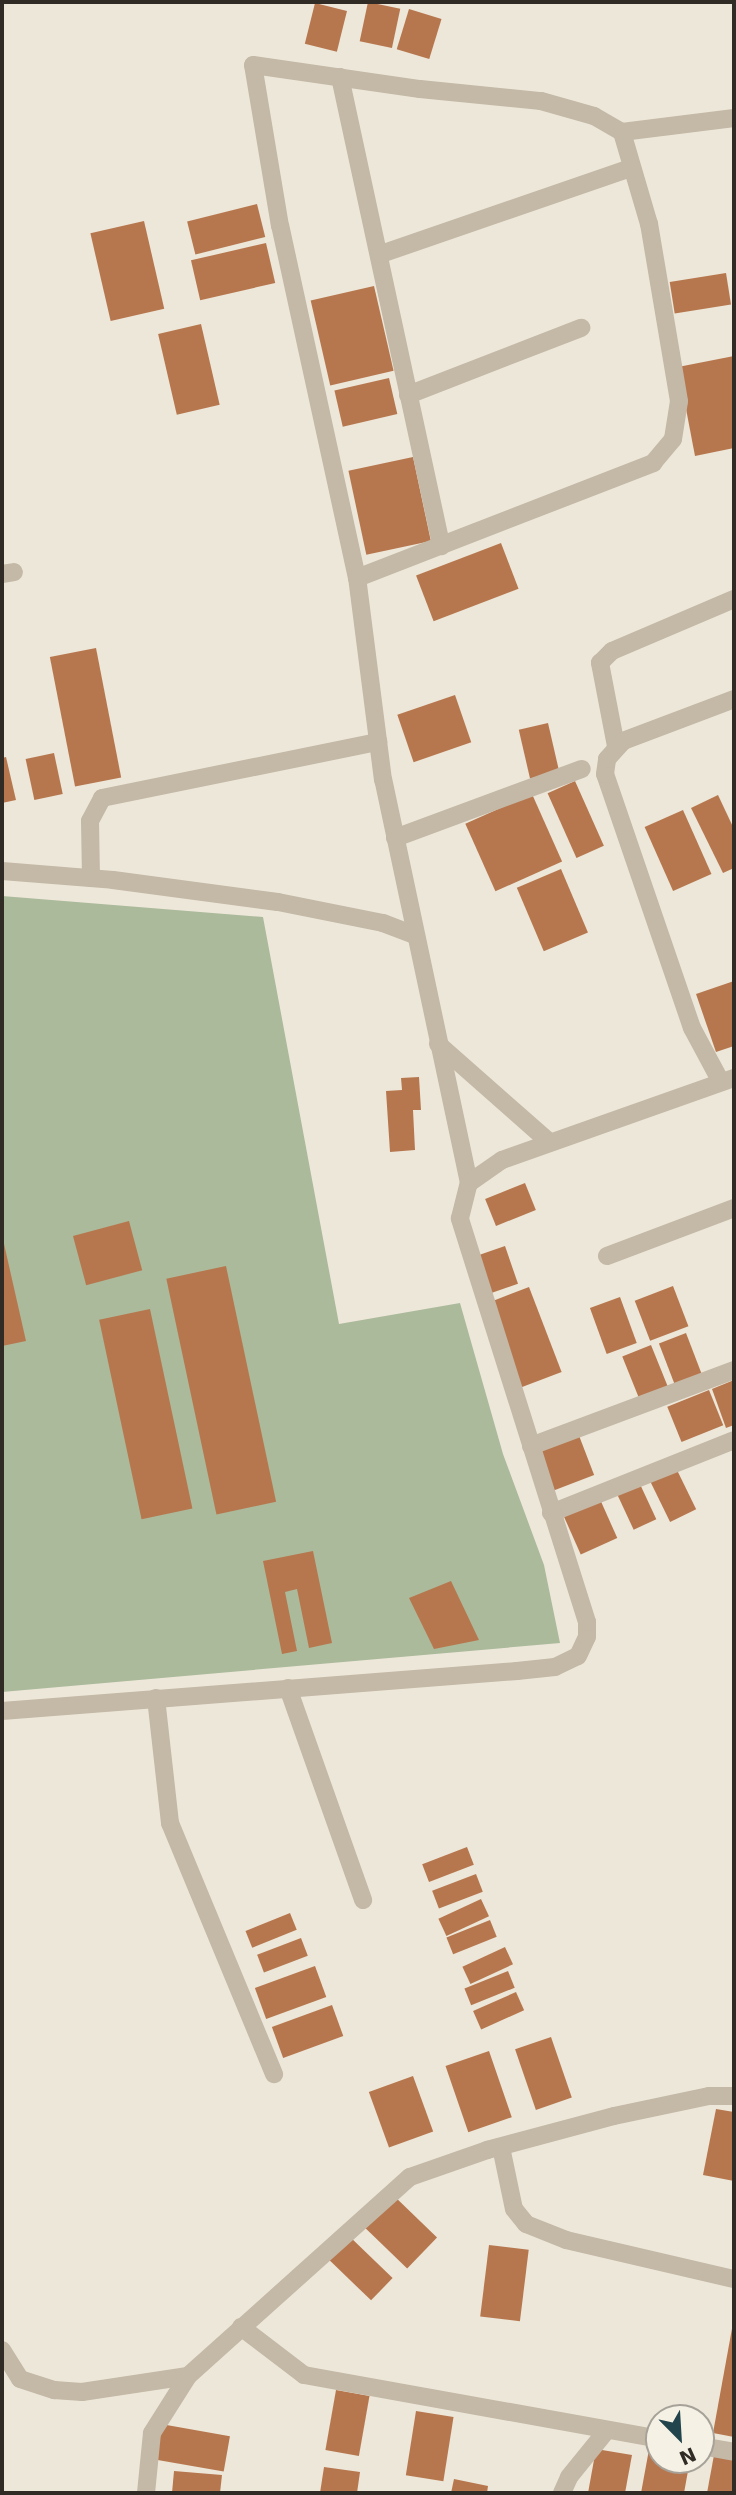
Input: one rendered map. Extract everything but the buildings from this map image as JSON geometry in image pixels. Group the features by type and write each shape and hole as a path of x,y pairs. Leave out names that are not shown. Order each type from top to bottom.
{"street":[{"path":"2,1711 517,1671 569,1662 583,1648 587,1622 460,1218 469,1183 395,838 378,742 356,578 280,226 253,65 541,101 594,116 622,132 734,118"},
{"path":"340,77 382,254 408,395 441,546"},
{"path":"356,578 653,463 673,439 679,401 649,224 622,132"},
{"path":"382,254 631,168"},
{"path":"408,395 581,328"},
{"path":"469,1183 502,1160 728,1080 692,1028 605,774 616,746 600,663 612,651 734,599"},
{"path":"616,746 734,699"},
{"path":"92,878 90,821 102,798 378,742"},
{"path":"395,838 582,769"},
{"path":"2,871 92,878 278,902 383,923 415,935"},
{"path":"438,1044 549,1142"},
{"path":"607,1256 734,1208"},
{"path":"531,1446 631,1412 734,1370"},
{"path":"551,1513 734,1440"},
{"path":"288,1688 363,1900"},
{"path":"156,1698 170,1822 274,2074"},
{"path":"146,2493 152,2433 188,2376 410,2177 501,2147 628,2113 709,2096 734,2096"},
{"path":"501,2147 514,2209 526,2224 566,2240 734,2279"},
{"path":"241,2327 304,2375 645,2437"},
{"path":"2,2350 20,2379 54,2390 82,2392 188,2376"},
{"path":"562,2493 569,2477 607,2430"},
{"path":"715,2449 734,2452"}],"green space":[{"path":"2,896 263,917 339,1324 460,1303 503,1454 544,1565 560,1643 2,1692"}]}
